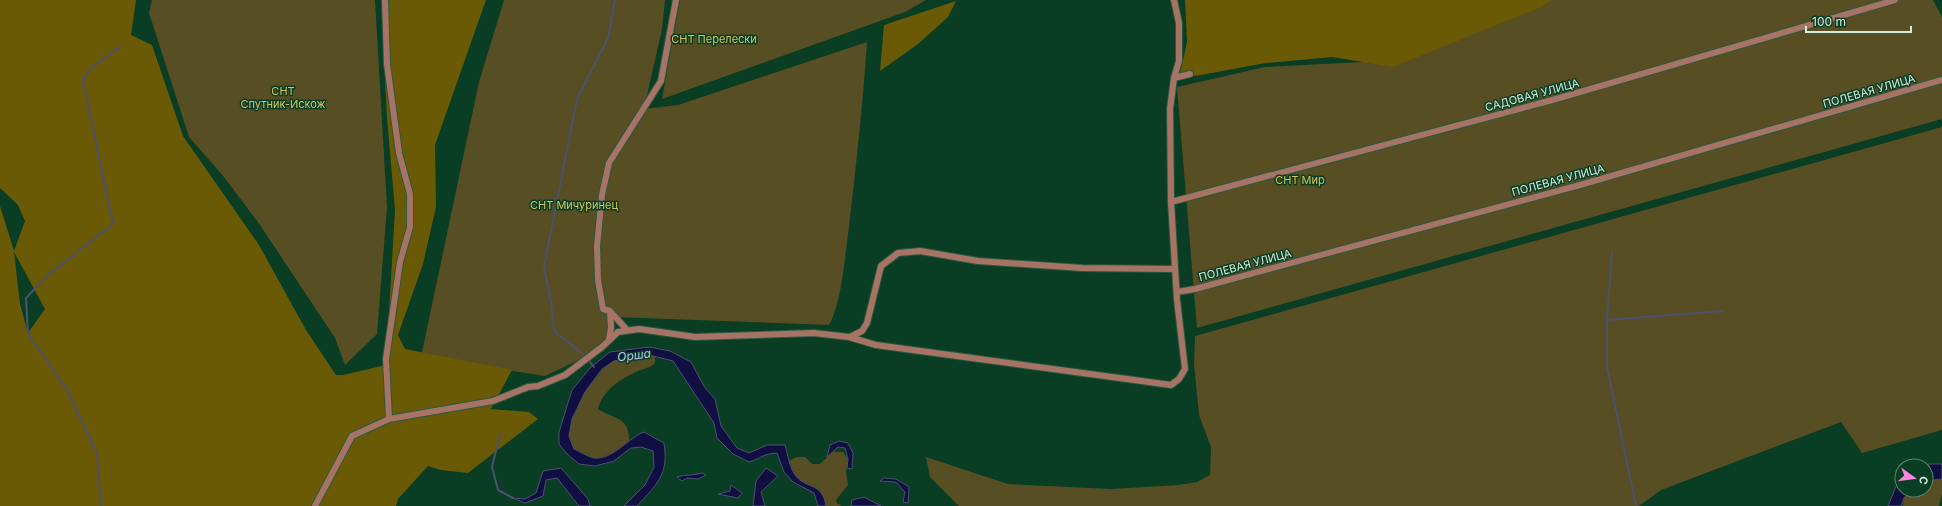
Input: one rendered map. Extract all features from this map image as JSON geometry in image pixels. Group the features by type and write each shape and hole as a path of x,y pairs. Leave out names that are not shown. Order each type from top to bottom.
{"street":[{"path":"385,0 387,64 399,153 410,194 410,227 400,262 386,359 389,419"},
{"path":"626,330 610,311 603,309 598,280 597,246 604,188 609,163 661,81 676,0"},
{"path":"315,506 352,436 389,419 493,401 528,387 538,386 565,375 602,347 618,332 626,330 639,329 696,337 814,333 849,337 876,345 1171,385 1179,379 1185,369 1176,292 1176,269 1171,202 1170,109 1174,78 1179,61 1179,23 1174,0"},
{"name":"САДОВАЯ УЛИЦА","path":"1171,202 1556,99 1895,0"},
{"path":"1174,78 1190,74"},
{"name":"ПОЛЕВАЯ УЛИЦА","path":"1176,292 1195,289 1580,185 1942,80"},
{"path":"849,337 862,331 867,323 881,266 898,253 920,251 978,261 1082,268 1176,269"},
{"path":"609,340 611,328 610,311"}],"green space":[{"name":"СНТ Спутник-Искож","path":"152,0 375,0 387,207 377,334 345,365 335,338 260,225 224,177 189,137 149,13"},
{"name":"СНТ Мичуринец","path":"504,0 665,0 662,29 644,109 678,105 867,42 849,227 840,291 829,325 615,317 604,348 545,376 421,357 479,82"},
{"name":"СНТ Перелески","path":"680,0 926,0 905,12 662,99"},
{"name":"СНТ Мир","path":"1533,0 1933,0 1942,17 1942,119 1197,328 1177,87 1265,67 1402,60"},
{"path":"1942,127 1942,430 1862,453 1841,422 1661,490 1639,506 959,506 930,477 926,457 1008,484 1111,489 1179,485 1197,482 1210,475 1211,447 1199,415 1194,364 1195,336"},
{"path":"649,355 655,356 654,364 631,374 613,386 600,402 598,409 624,423 629,433 629,441 622,447 604,457 599,458 594,458 574,449 570,442 569,428 577,407 591,384 606,366 617,359"},
{"path":"833,452 843,452 848,459 846,472 848,485 836,500 837,503 842,506 826,506 824,499 818,491 805,484 796,476 789,461 797,457 805,457 812,464 820,464"},
{"path":"1942,479 1942,494 1939,506 1903,506 1904,498 1934,498 1934,480"}],"shaded area":[{"path":"0,0 136,0 131,35 152,45 183,136 259,245 306,330 336,375 343,375 386,365 395,210 387,118 381,0 486,0 435,145 436,207 423,264 398,335 405,349 512,370 491,409 529,412 538,419 468,473 441,470 428,466 398,499 396,506 0,506 0,206 14,251 25,221 18,205 0,188","holes":["14,252 45,309 28,333 20,304"]},
{"path":"1185,0 1551,0 1541,7 1393,67 1332,57 1266,63 1179,79 1187,42"},
{"path":"956,1 948,17 918,44 880,71 884,25"}],"water":[{"name":"Орша","path":"649,347 670,351 691,362 705,388 715,399 721,426 737,448 749,453 767,445 785,445 790,464 795,475 799,480 817,489 821,493 826,506 818,506 814,493 793,482 784,472 777,453 765,455 749,462 733,454 717,438 714,423 673,361 649,355 614,361 602,369 585,392 572,419 569,436 574,449 594,458 608,456 644,432 664,443 665,463 656,485 637,506 624,506 645,485 654,467 653,451 641,447 631,448 614,461 595,466 579,464 567,454 559,444 559,432 572,390 590,368 610,352"},
{"path":"839,441 848,443 853,453 852,469 847,468 848,459 845,448 838,447 827,457 830,445"},
{"path":"1934,464 1942,464 1942,479 1934,480"},
{"path":"561,468 588,499 590,506 579,506 557,478 546,480 543,496 525,503 513,498 525,499 536,493 543,471"},
{"path":"766,468 778,476 761,492 765,506 753,506 756,481"},
{"path":"702,473 706,475 698,479 687,478 682,481 677,477 684,476"},
{"path":"884,478 896,479 909,487 908,503 903,502 905,492 896,482 880,481"},
{"path":"731,485 742,493 738,498 718,494 730,491"},
{"path":"1894,491 1894,498 1904,498 1901,506 1888,506"},
{"path":"864,497 881,506 851,506 852,500"}],"waterway":[{"path":"586,357 554,331 551,302 544,267 577,99 608,38 615,0"},
{"path":"101,506 97,453 66,388 28,334 26,298 47,276 113,224 83,80 90,69 121,46"},
{"path":"1612,252 1607,320 1607,367 1636,506"},
{"path":"1607,320 1723,311"},
{"path":"590,362 594,367"},
{"path":"500,434 492,467 498,490 513,498"}]}
